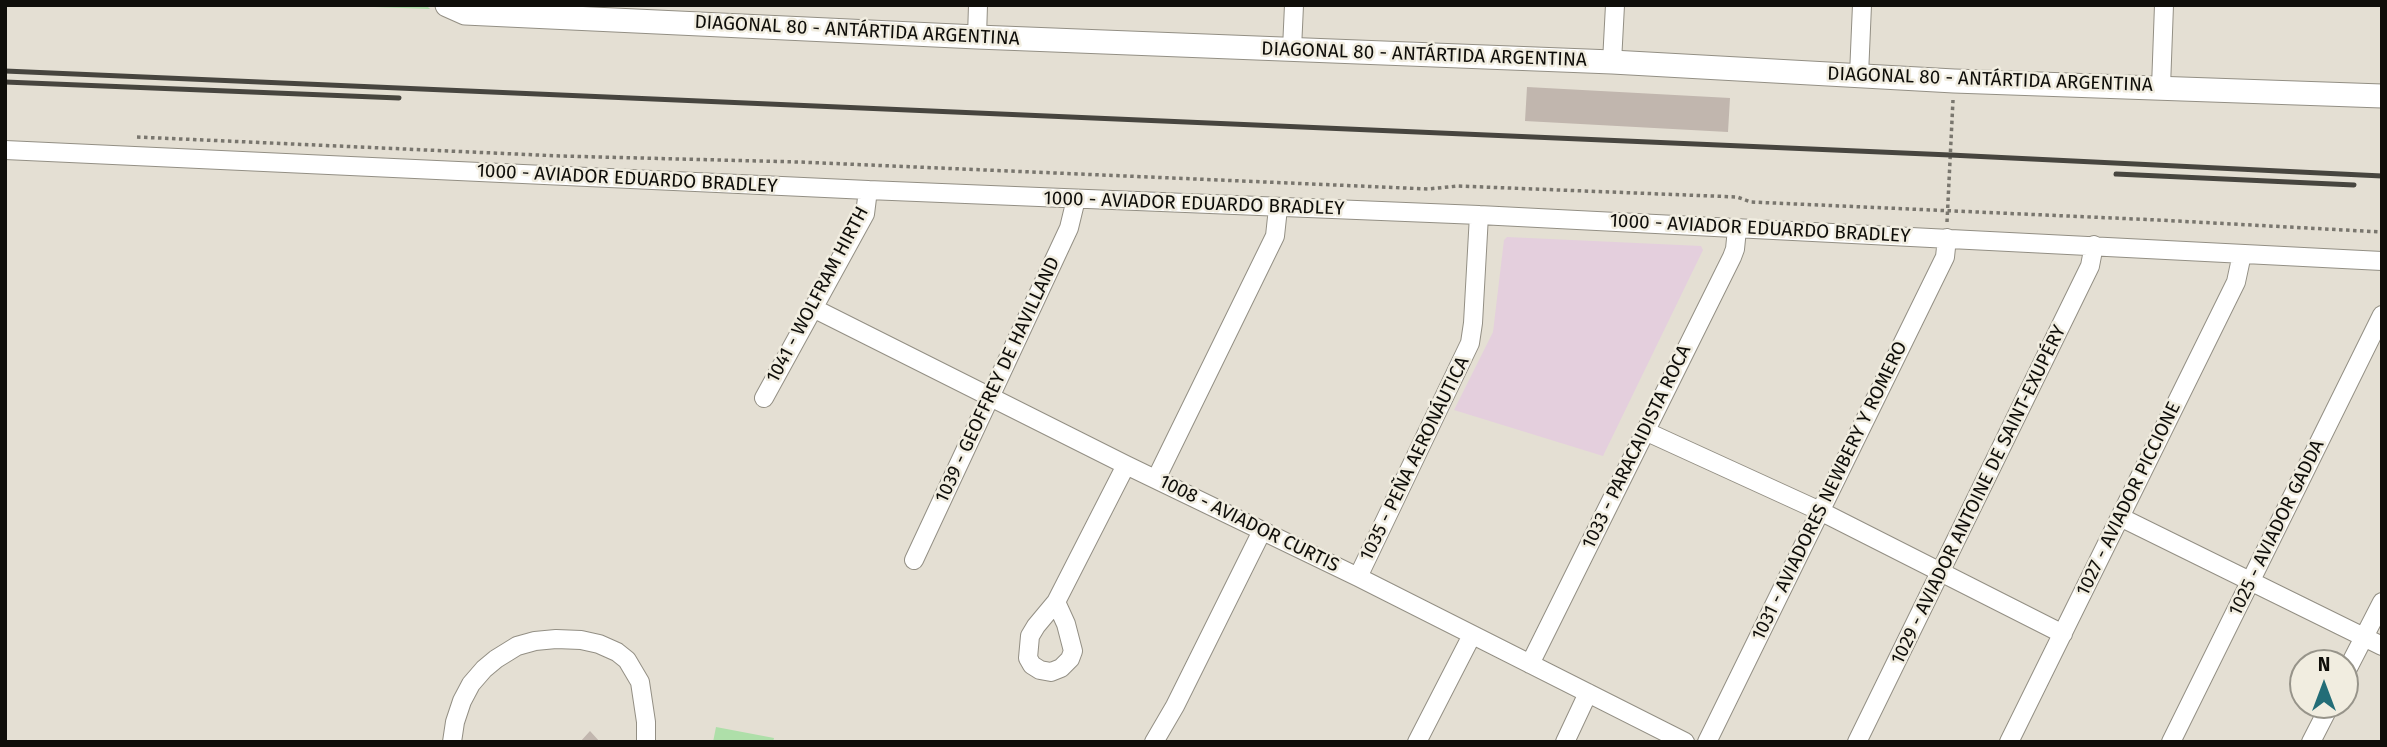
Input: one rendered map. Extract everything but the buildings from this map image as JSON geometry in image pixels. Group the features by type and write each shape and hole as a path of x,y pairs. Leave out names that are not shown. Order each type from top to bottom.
{"main road":[{"name":"DIAGONAL 80 - ANTÁRTIDA ARGENTINA","path":"456,9 518,10 977,37 2382,96"}],"street":[{"path":"977,37 978,5"},
{"path":"1292,49 1294,5"},
{"path":"1612,62 1615,5"},
{"path":"1859,75 1862,5"},
{"path":"2161,87 2164,5"},
{"name":"1000 - AVIADOR EDUARDO BRADLEY","path":"5,150 1479,215 2382,261"},
{"name":"1041 - WOLFRAM HIRTH","path":"764,398 865,214 868,190"},
{"name":"1039 - GEOFFREY DE HAVILLAND","path":"915,560 1069,228 1076,199"},
{"path":"1156,479 1275,236 1278,208"},
{"name":"1035 - PEÑA AERONÁUTICA","path":"1358,577 1470,343 1479,215"},
{"name":"1033 - PARACAIDISTA ROCA","path":"1530,664 1732,257 1737,229"},
{"name":"1031 - AVIADORES NEWBERY Y ROMERO","path":"1707,742 1945,257 1947,238"},
{"name":"1029 - AVIADOR ANTOINE DE SAINT-EXUPÉRY","path":"1857,742 2090,266 2094,245"},
{"name":"1027 - AVIADOR PICCIONE","path":"2009,742 2236,282 2242,254"},
{"name":"1008 - AVIADOR CURTIS","path":"813,309 1358,577 1685,742"},
{"name":"1025 - AVIADOR GADDA","path":"2171,742 2382,315"},
{"path":"1644,431 1820,512 2063,634"},
{"path":"1056,602 1126,465"},
{"path":"2120,517 2382,646"},
{"path":"1154,742 1175,706 1262,531"},
{"path":"2358,649 2382,602"},
{"path":"1417,742 1472,635"},
{"path":"452,742 462,701 471,684 484,669 517,646 556,639 599,644 627,660 640,682 646,742"},
{"path":"1565,742 1588,694"},
{"path":"2311,742 2323,719"}],"path":[{"path":"1947,238 1954,80"},
{"path":"124,137 1428,189 1458,186 1738,197 1751,202 2382,232"}],"shaded area":[{"path":"1507,237 1701,246 1703,250 1603,456 1454,410 1493,332 1504,240"}],"green space":[{"path":"318,5 426,5 430,9"},
{"path":"716,727 774,738 773,742 713,742"}],"railway":[{"path":"5,71 2382,176"},
{"path":"5,82 399,98"},
{"path":"2116,174 2354,185"}]}
